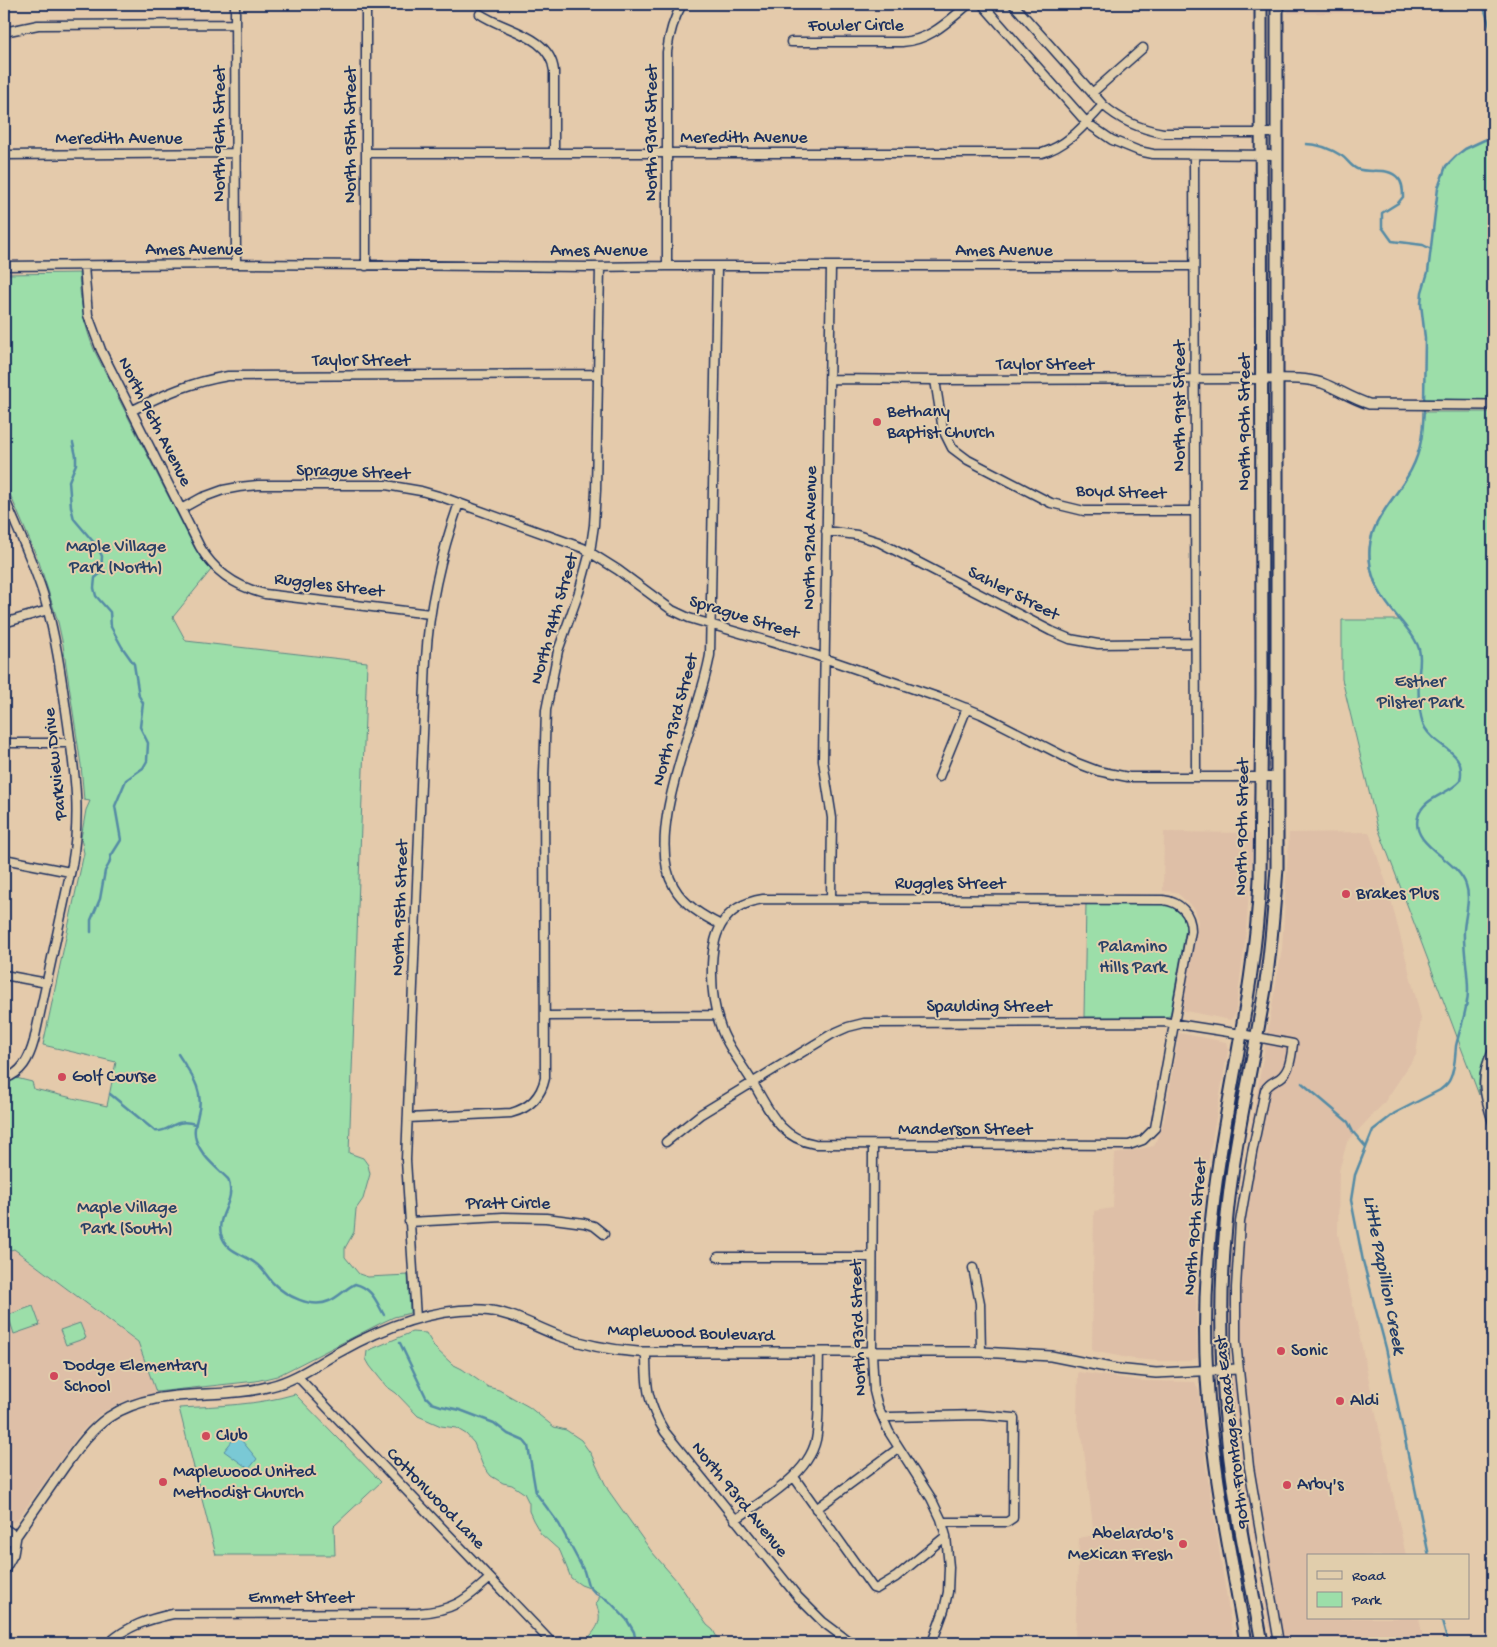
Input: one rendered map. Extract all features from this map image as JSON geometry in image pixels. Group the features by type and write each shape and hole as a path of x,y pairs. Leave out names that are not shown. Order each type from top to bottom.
{"main road":[{"name":"North 90th Street","path":"1246,1643 1214,1459 1210,1423 1207,1270 1212,1211 1220,1155 1251,973 1259,906 1262,843 1262,4"},
{"name":"North 90th Street","path":"1262,1643 1232,1469 1223,1370 1222,1292 1226,1225 1235,1153 1265,989 1273,919 1276,868 1277,4"}],"street":[{"name":"North 96th Street","path":"235,4 236,264"},
{"name":"North 95th Street","path":"366,4 366,266"},
{"name":"North 93rd Street","path":"667,266 668,39 681,4"},
{"name":"Fowler Circle","path":"791,42 916,41 939,30 969,4"},
{"path":"982,4 1087,123 1112,140 1139,151 1153,154 1277,155"},
{"path":"1014,4 1103,106 1129,123 1163,133 1277,133"},
{"path":"480,14 536,41 548,52 554,70 554,152"},
{"path":"4,32 38,25 235,24"},
{"path":"1092,93 1143,48"},
{"name":"Meredith Avenue","path":"366,153 1042,153 1061,146 1103,106"},
{"name":"Meredith Avenue","path":"4,155 235,153"},
{"name":"North 91st Street","path":"1194,155 1196,777"},
{"name":"Ames Avenue","path":"4,266 236,264 600,267 1194,266"},
{"name":"North 96th Avenue","path":"84,266 86,300 92,329 131,411 204,554 228,578"},
{"name":"North 93rd Street","path":"717,266 710,655 707,676 667,811 666,853 669,876 676,891 692,907 721,925"},
{"name":"North 94th Street","path":"408,1118 511,1113 526,1108 536,1098 541,1091 545,1078 544,775 546,710 558,651 579,592 590,552 594,525 600,267"},
{"name":"North 92nd Avenue","path":"830,267 823,761 832,818 832,899"},
{"name":"Taylor Street","path":"131,411 187,385 228,376 597,374"},
{"name":"Taylor Street","path":"828,379 1262,379"},
{"path":"1262,379 1316,382 1366,403 1396,405 1493,405"},
{"name":"Boyd Street","path":"935,380 943,430 952,448 968,460 1050,502 1089,511 1194,511"},
{"name":"Sprague Street","path":"181,509 201,498 223,490 240,487 386,486 421,491 583,548 618,570 672,610 689,618 824,658 967,708 1077,763 1098,771 1128,777 1277,777"},
{"name":"Parkview Drive","path":"4,498 31,562 48,610 56,647 71,743 77,787 78,815 76,842 30,1055 18,1071 4,1079"},
{"name":"North 95th Street","path":"416,1318 406,1160 426,659 430,614 440,562 459,503"},
{"name":"Sahler Street","path":"826,531 857,535 879,542 1070,639 1098,644 1195,643"},
{"name":"Ruggles Street","path":"228,578 249,590 265,594 430,614"},
{"path":"4,623 48,610"},
{"path":"939,777 967,708"},
{"path":"4,743 71,743"},
{"path":"4,860 70,872"},
{"name":"Ruggles Street","path":"721,925 735,910 754,900 1163,900 1175,902 1186,911 1191,931 1175,1023"},
{"path":"721,925 716,935 712,957 712,993 717,1015 726,1039 753,1082"},
{"path":"4,975 47,983"},
{"path":"545,1016 717,1015"},
{"name":"Spaulding Street","path":"666,1142 701,1114 832,1034 864,1023 1175,1023 1241,1034"},
{"name":"Manderson Street","path":"753,1082 779,1125 788,1134 805,1142 815,1144 1129,1145 1143,1140 1150,1135 1156,1123 1175,1023"},
{"name":"90th Frontage Road East","path":"1241,1034 1293,1044 1288,1069 1279,1079 1268,1084 1265,1090 1240,1222 1236,1288 1238,1369 1249,1467 1279,1643"},
{"path":"1493,1051 1485,1072 1484,1090 1493,1122"},
{"name":"North 93rd Street","path":"873,1145 872,1353 874,1391 883,1418 899,1448 931,1498 946,1536 949,1555 949,1582 944,1610 932,1643"},
{"name":"Pratt Circle","path":"409,1222 503,1217 546,1218 584,1222 594,1226 604,1234"},
{"path":"718,1257 872,1257"},
{"path":"973,1268 980,1303 981,1352"},
{"name":"Maplewood Boulevard","path":"4,1570 13,1554 16,1536 87,1436 99,1424 117,1412 149,1400 276,1385 297,1376 371,1335 416,1318 465,1310 494,1311 508,1314 558,1336 615,1350 646,1352 819,1353 981,1352 1050,1356 1141,1372 1176,1373 1238,1369"},
{"name":"North 93rd Avenue","path":"646,1352 647,1391 651,1405 672,1442 810,1610 851,1643"},
{"path":"735,1520 794,1477 808,1461 816,1440 819,1353"},
{"name":"Cottonwood Lane","path":"297,1376 552,1643"},
{"path":"883,1418 890,1416 979,1415 1014,1418 1013,1518 1007,1522 942,1522"},
{"path":"816,1509 899,1448"},
{"path":"794,1477 863,1575 876,1589 896,1576 946,1536"},
{"path":"4,1528 16,1536"},
{"path":"4,1541 16,1536"},
{"name":"Emmet Street","path":"109,1643 133,1626 173,1614 418,1613 440,1610 455,1606 468,1598 490,1578"}],"shaded area":[{"path":"1288,4 1397,4 1397,13 1288,13"},
{"path":"1164,832 1251,833 1253,841 1245,943 1235,1015 1230,1020 1181,1010 1198,923 1195,909 1176,892 1163,891"},
{"path":"1369,832 1388,888 1421,1018 1416,1055 1384,1103 1347,1142 1339,1171 1338,1234 1406,1554 1307,1554 1307,1620 1419,1620 1424,1643 1272,1643 1240,1454 1233,1395 1229,1310 1230,1268 1238,1201 1282,949 1289,833"},
{"path":"1179,1033 1226,1042 1228,1050 1205,1179 1196,1287 1197,1358 1189,1361 1160,1361 1134,1359 1092,1351 1094,1211 1113,1208 1115,1154 1154,1146 1164,1120"},
{"path":"14,1249 138,1342 156,1392 124,1401 101,1413 80,1433 17,1520 7,1524 4,1522 4,1252"},
{"path":"1078,1372 1142,1381 1195,1382 1199,1392 1206,1467 1234,1643 1075,1643 1079,1538 1094,1535 1083,1442 1077,1419"}],"green space":[{"path":"1493,136 1493,400 1424,399 1425,338 1421,304 1422,292 1428,272 1438,188 1446,166 1456,156 1465,149"},
{"path":"79,273 83,314 95,352 194,547 211,570 173,617 186,641 367,662 349,1153 363,1158 368,1165 370,1174 363,1199 356,1209 354,1232 345,1248 345,1257 359,1274 368,1277 408,1275 410,1313 381,1323 277,1376 256,1381 156,1392 138,1342 14,1249 4,1252 4,1084 16,1078 32,1082 34,1089 107,1106 116,1062 43,1045 84,853 81,838 86,810 90,801 84,800 81,765 58,622 39,562 4,480 4,274"},
{"name":"Esther Pilster Park","path":"1423,412 1493,412 1493,1039 1486,1052 1482,1066 1479,1080 1479,1095 1377,825 1342,679 1342,620 1399,620 1374,582 1369,550 1371,537 1376,525 1399,491 1415,462 1422,438"},
{"name":"Palamino Hills Park","path":"1086,903 1169,904 1181,913 1186,928 1170,1016 1084,1017"},
{"path":"33,1306 40,1325 14,1334 8,1315"},
{"path":"80,1323 86,1338 66,1345 60,1330"},
{"path":"412,1332 426,1333 435,1348 452,1364 488,1387 499,1390 529,1407 554,1427 566,1430 581,1440 591,1454 608,1490 652,1552 677,1581 707,1625 713,1630 720,1643 584,1643 598,1625 599,1616 596,1604 599,1599 599,1593 571,1578 560,1551 541,1534 533,1520 529,1511 529,1503 524,1493 512,1485 503,1483 491,1476 483,1466 474,1443 466,1434 456,1428 441,1426 418,1416 396,1393 386,1386 366,1359 367,1351"},
{"path":"295,1394 381,1482 334,1526 335,1555 216,1555 179,1408 252,1403"}],"water":[{"path":"237,1435 257,1459 249,1469 224,1451"}],"waterway":[{"name":"Little Papillion Creek","path":"1483,4 1493,37"},
{"name":"Little Papillion Creek","path":"1424,402 1425,338 1421,304 1422,292 1428,272 1438,188 1446,166 1456,156 1465,149 1493,136"},
{"path":"1306,144 1334,151 1357,169 1384,171 1394,174 1401,182 1403,197 1398,203 1382,213 1382,227 1392,241 1423,245 1431,249"},
{"name":"Little Papillion Creek","path":"1424,407 1418,455 1404,482 1375,527 1369,553 1371,569 1379,590 1391,609 1412,634 1419,649 1419,701 1425,728 1455,756 1461,771 1460,781 1455,786 1430,801 1421,810 1417,827 1421,836 1454,867 1466,885 1468,901 1464,938 1468,997 1456,1046 1454,1067 1449,1081 1440,1090 1395,1113 1373,1130 1355,1175 1351,1200 1363,1261 1386,1348 1429,1554"},
{"path":"73,443 76,464 69,481 71,507 74,519 96,545 102,556 101,573 95,578 94,588 96,596 110,612 111,627 134,664 139,696 143,703 140,727 148,743 147,761 143,768 126,780 115,806 121,840 111,856 105,871 100,899 91,920 91,932"},
{"path":"178,1054 195,1082 200,1097 195,1130 196,1140 206,1157 228,1179 230,1187 230,1194 220,1227 223,1240 235,1252 258,1265 278,1288 292,1297 307,1302 322,1303 333,1299 355,1284 370,1292 384,1315"},
{"path":"1302,1083 1348,1122 1353,1132 1366,1147"},
{"path":"110,1094 155,1131 164,1130 182,1122 195,1124"},
{"path":"400,1343 426,1397 432,1403 460,1410 494,1423 508,1434 524,1441 528,1446 536,1493 559,1524 584,1571 588,1585 596,1594 612,1604 627,1620 634,1632 636,1643"},
{"name":"Little Papillion Creek","path":"1442,1620 1448,1643"}],"place":[{"name":"Bethany Baptist Church","path":"877,422"},
{"name":"Brakes Plus","path":"1346,894"},
{"name":"Golf Course","path":"62,1077"},
{"name":"Sonic","path":"1281,1351"},
{"name":"Dodge Elementary School","path":"54,1376"},
{"name":"Aldi","path":"1340,1401"},
{"name":"Club","path":"206,1436"},
{"name":"Maplewood United Methodist Church","path":"163,1482"},
{"name":"Arby's","path":"1287,1485"},
{"name":"Abelardo's Mexican Fresh","path":"1183,1544"}],"park label":[{"name":"Maple Village Park (North)","path":"116,557"},
{"name":"Maple Village Park (South)","path":"127,1218"}]}
